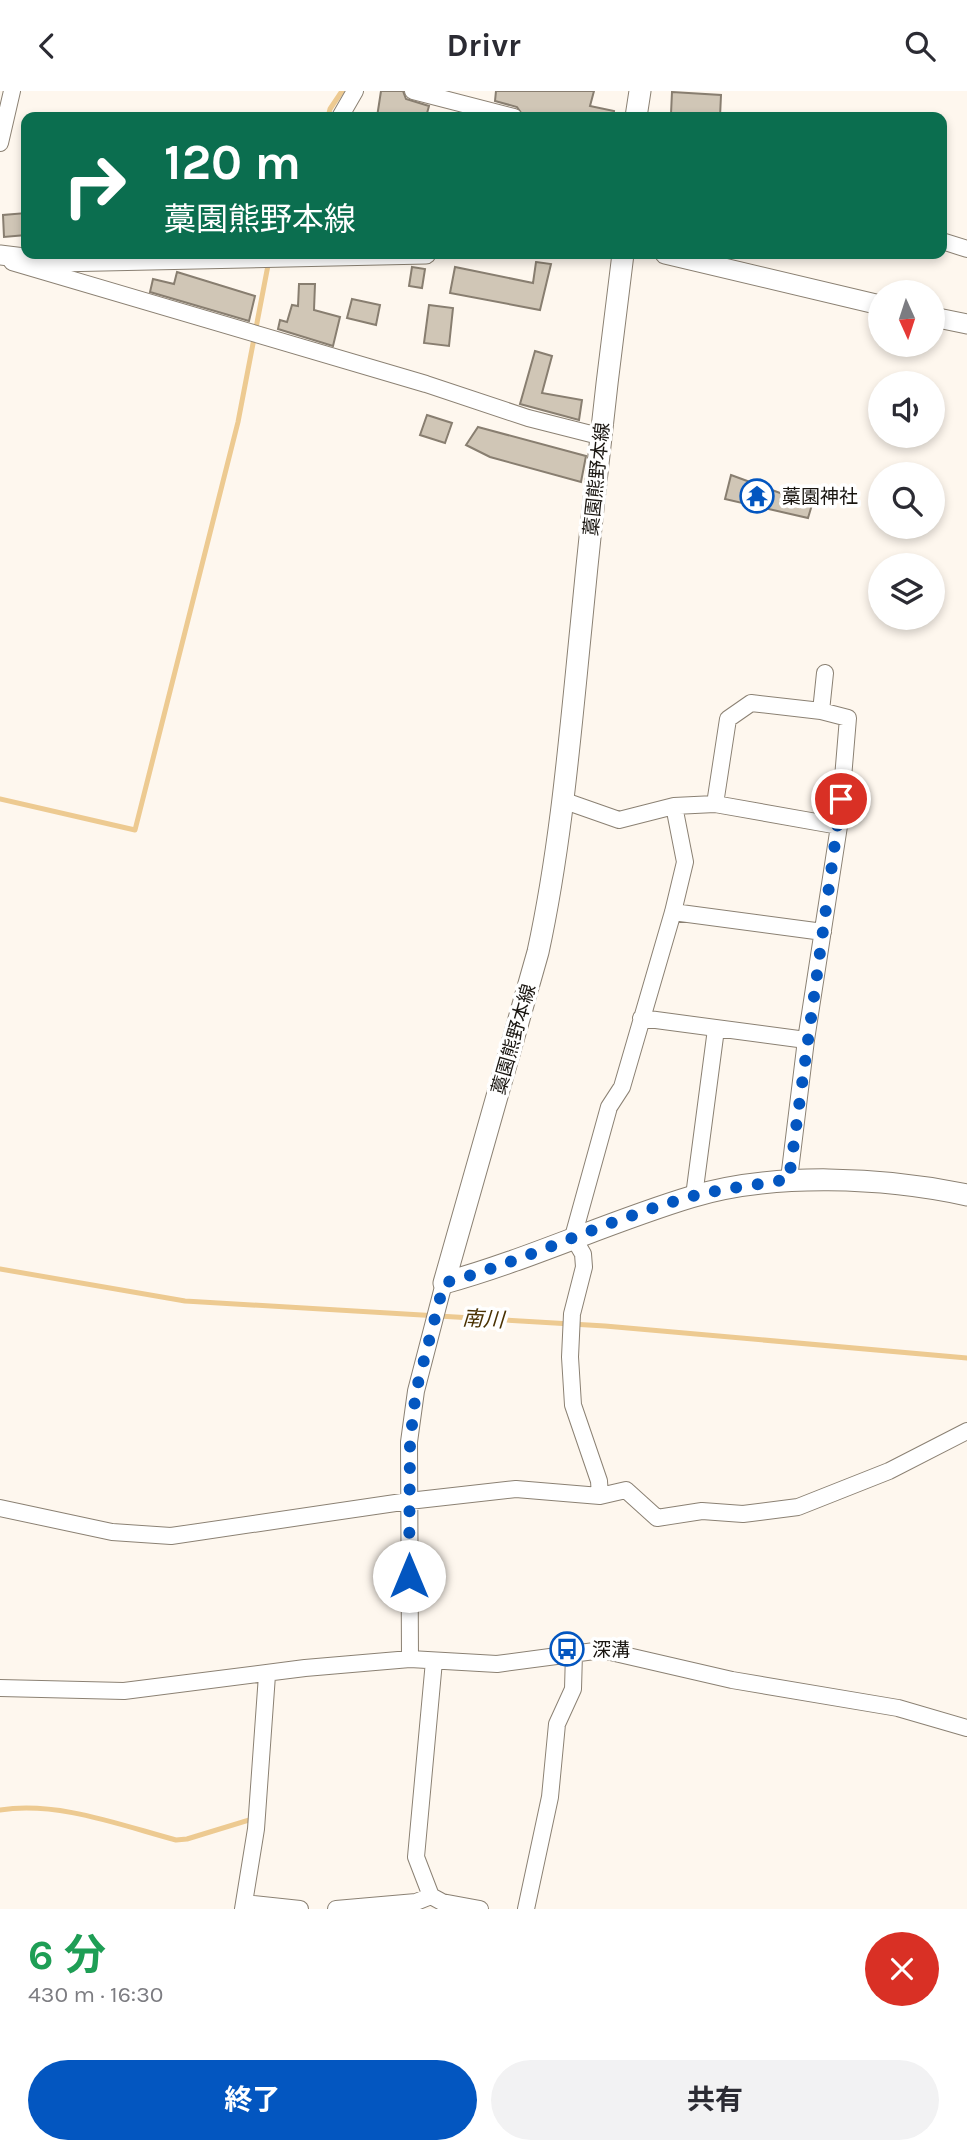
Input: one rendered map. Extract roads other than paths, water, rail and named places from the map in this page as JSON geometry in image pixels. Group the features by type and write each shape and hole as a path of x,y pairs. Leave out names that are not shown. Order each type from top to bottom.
{"main road":[{"path":"637,112 640,91"},
{"name":"藁園熊野本線","path":"444,1283 538,952 548,906 562,800 599,436 622,259"},
{"path":"444,1283 490,1271 572,1237 694,1196 789,1179 932,1187 967,1195"}],"street":[{"path":"0,143 12,91"},
{"path":"343,112 355,91"},
{"path":"413,91 495,112"},
{"path":"947,243 967,249"},
{"path":"0,257 21,259"},
{"path":"0,257 414,381 528,418 599,436"},
{"path":"23,259 57,262 174,259"},
{"path":"686,259 868,302"},
{"path":"945,319 967,324"},
{"path":"821,712 825,673"},
{"path":"715,804 728,719 751,703 848,718 839,826 806,1040 789,1179"},
{"path":"562,800 620,820 674,806 715,804 839,826"},
{"path":"600,1496 599,1481 573,1405 572,1314 584,1267 583,1254 572,1237 609,1107 622,1087 685,862 674,806"},
{"path":"673,912 822,932"},
{"path":"641,1018 806,1040"},
{"path":"694,1196 716,1028"},
{"path":"410,1659 410,1442 416,1391 444,1283"},
{"path":"0,1508 113,1532 171,1536 409,1501 516,1489 600,1496 626,1490 657,1518 702,1511 743,1514 798,1507 889,1471 967,1431"},
{"path":"0,1688 124,1691 267,1675 305,1668 410,1659 497,1664 602,1650 732,1680 898,1708 967,1728"},
{"path":"526,1909 550,1797 557,1724 573,1689 573,1653"},
{"path":"434,1661 427,1768 416,1857 431,1896 442,1902 480,1909"},
{"path":"267,1675 256,1829 244,1906 300,1909"},
{"path":"336,1909 416,1902 431,1896"}],"waterway":[{"path":"329,112 342,91"},
{"path":"0,799 135,830 238,422 269,260"},
{"name":"南川","path":"0,1269 185,1301 605,1326 967,1358"},
{"path":"0,1810 22,1808 66,1812 176,1840 256,1818"}],"place":[{"name":"藁園神社","path":"757,496"},
{"name":"深溝","path":"567,1649"}]}
